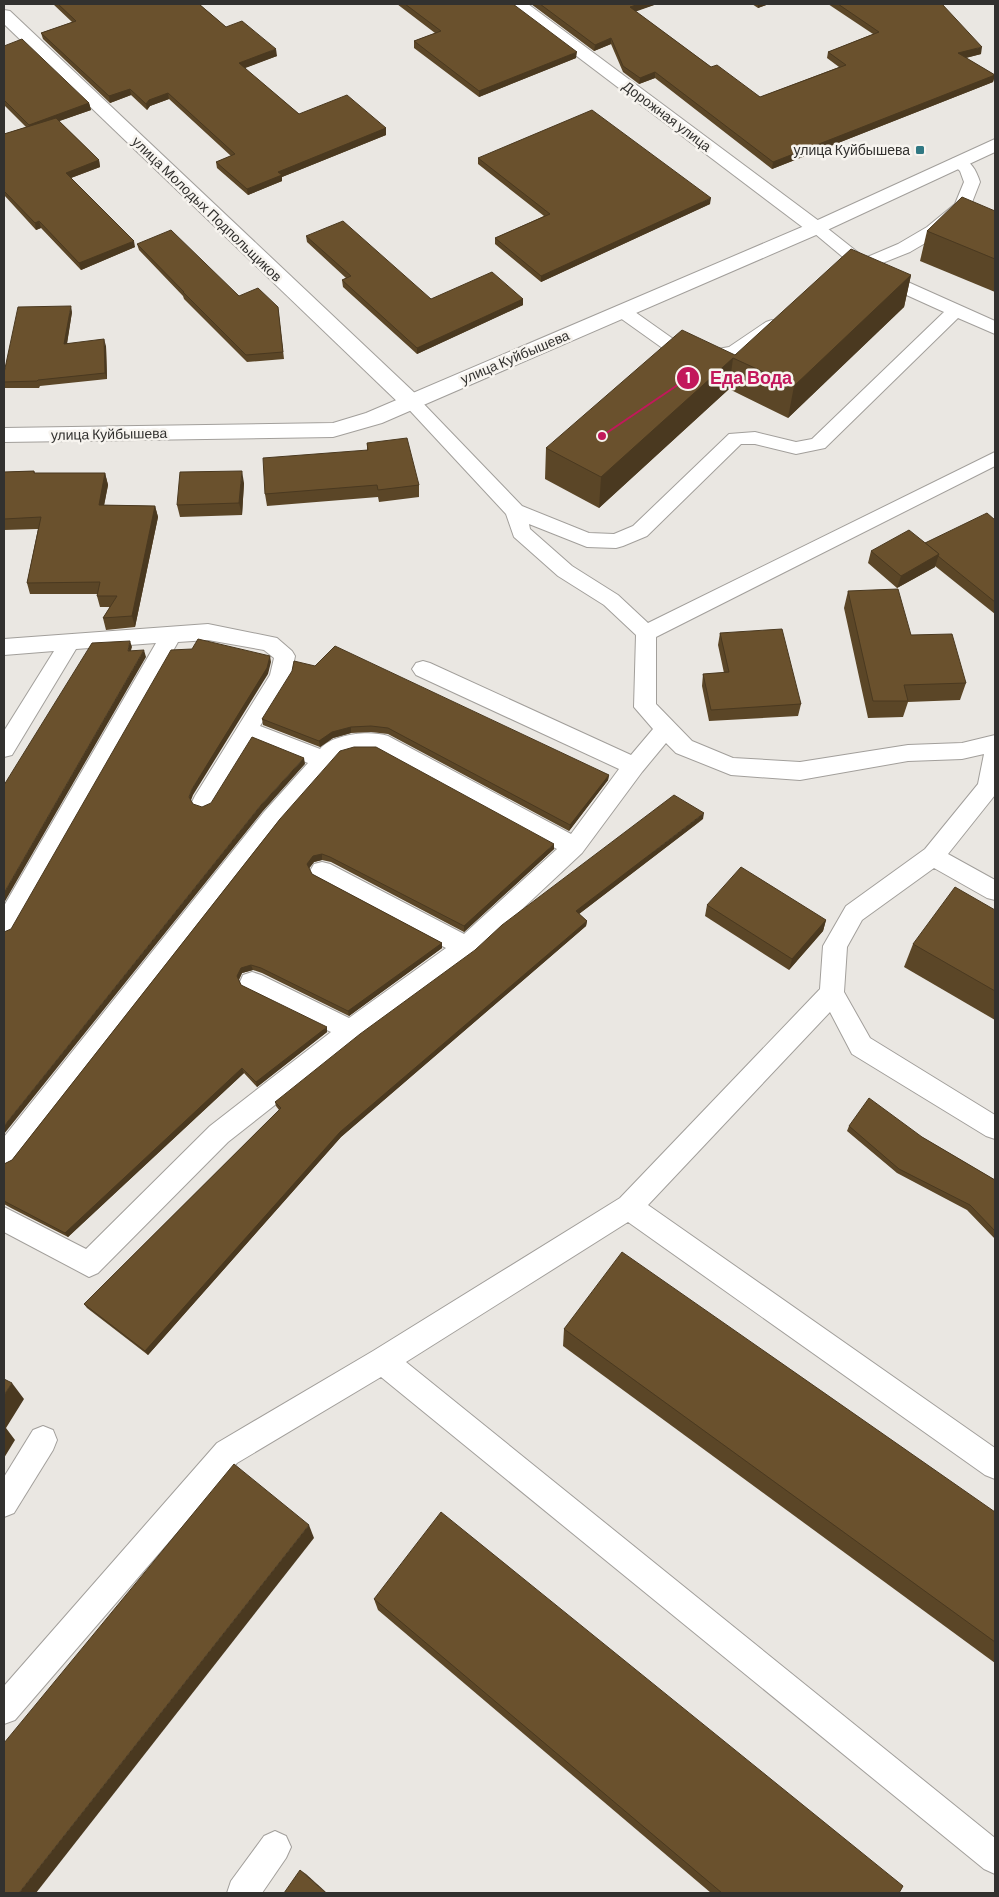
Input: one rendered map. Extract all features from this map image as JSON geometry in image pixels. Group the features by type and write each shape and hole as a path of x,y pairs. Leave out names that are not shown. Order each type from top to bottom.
{"street":[{"name":"Дорожная улица","path":"531,8 816,228"},
{"name":"улица Молодых Подпольщиков","path":"4,15 411,402"},
{"name":"улица Куйбышева","path":"4,435 333,430 374,418 816,228 995,145"}],"lane":[{"path":"828,280 862,263 904,248 969,212 972,182 967,169 958,162"},
{"path":"816,228 875,274 995,328"},
{"path":"411,402 515,511 587,540 616,541 640,531 736,438 755,438 796,448 818,444 956,310"},
{"path":"622,311 681,353 706,357 734,352 760,336 782,318"},
{"path":"646,633 995,458"},
{"path":"515,511 521,532 565,571 611,600 646,633 645,707 684,747 731,766 800,771 908,753 962,751 995,743"},
{"path":"4,647 208,632 270,643 285,656 280,676 203,802"},
{"path":"4,928 172,634"},
{"path":"4,749 70,642"},
{"path":"423,669 634,766"},
{"path":"4,1219 89,1264 219,1134 351,1030 466,947 574,847 634,766 666,728"},
{"path":"247,730 324,760"},
{"path":"4,1156 272,818 333,749 354,743 380,742 574,847"},
{"path":"995,754 989,787 933,856 854,913 835,946 832,993 861,1046 995,1128"},
{"path":"933,856 995,891"},
{"path":"322,871 466,947"},
{"path":"252,982 351,1030"},
{"path":"4,1709 227,1453 382,1361 628,1207 832,993"},
{"path":"628,1207 995,1465"},
{"path":"382,1361 995,1858"},
{"path":"4,1503 43,1440"},
{"path":"243,1893 275,1848"}],"building":[{"path":"58,4 199,4 226,27 242,21 276,49 239,63 299,114 347,95 386,128 278,172 282,175 247,189 216,162 235,154 168,93 149,100 146,104 130,89 109,96 41,33 76,21"},
{"path":"405,4 513,4 577,52 479,91 414,41 441,31"},
{"path":"540,4 639,4 630,7 711,67 717,65 760,97 846,65 828,52 879,32 838,4 942,4 982,47 958,53 995,75 773,162 655,72 640,78 623,66 611,38 595,45"},
{"path":"22,39 89,103 29,125 4,100 4,46"},
{"path":"592,110 711,198 541,276 495,238 550,214 478,158"},
{"path":"56,118 99,160 66,173 134,241 79,263 39,221 35,223 4,191 4,134"},
{"path":"962,197 995,211 995,259 927,231"},
{"path":"343,221 431,299 492,272 523,299 417,348 342,280 351,276 306,236"},
{"path":"171,230 239,296 258,288 278,307 283,352 246,355 137,244"},
{"path":"851,249 911,275 794,386 733,358 601,477 546,448 682,330 735,355"},
{"path":"71,306 64,344 104,339 105,373 37,381 4,382 4,373 18,307"},
{"path":"407,438 419,485 378,490 377,485 265,494 263,458 368,450 367,443"},
{"path":"34,471 34,473 105,473 99,505 155,506 132,616 103,618 117,596 97,596 100,582 27,583 41,517 4,519 4,472"},
{"path":"242,471 239,503 177,505 180,472"},
{"path":"987,513 995,520 995,602 938,556 939,554 925,543"},
{"path":"909,530 939,554 901,576 871,551"},
{"path":"898,589 911,635 952,634 966,683 904,685 908,701 873,701 848,591"},
{"path":"782,629 801,704 711,710 703,674 729,672 720,633"},
{"path":"198,639 270,656 267,668 192,789 189,797 193,804 202,807 211,803 252,737 304,758 261,805 4,1126 4,932 11,929 171,650 192,649"},
{"path":"130,641 128,651 144,650 4,893 4,785 92,643"},
{"path":"335,646 609,775 570,825 388,728 371,726 351,727 332,732 319,741 262,719 292,671 294,661 315,666"},
{"path":"354,747 376,747 554,844 464,926 330,857 322,854 313,856 307,864 312,874 442,943 348,1011 261,968 251,965 241,968 237,976 241,985 327,1027 256,1082 242,1068 65,1233 4,1201 4,1164 12,1160 280,819 340,751"},
{"path":"674,795 704,813 576,911 587,921 340,1132 145,1351 84,1304 281,1108 275,1102 360,1034 475,950 502,925"},
{"path":"741,867 826,920 792,959 707,905"},
{"path":"955,887 995,910 995,991 913,944"},
{"path":"869,1098 922,1137 995,1180 995,1231 970,1205 899,1169 849,1126"},
{"path":"622,1252 995,1512 995,1642 564,1329"},
{"path":"4,1379 12,1383 4,1395"},
{"path":"234,1464 309,1525 19,1893 4,1893 4,1743"},
{"path":"441,1512 903,1886 899,1893 722,1893 374,1599"},
{"path":"300,1870 326,1893 284,1893"}],"place":[{"name":"улица Куйбышева","path":"920,150"},
{"name":"Еда Вода","path":"602,436"}]}
